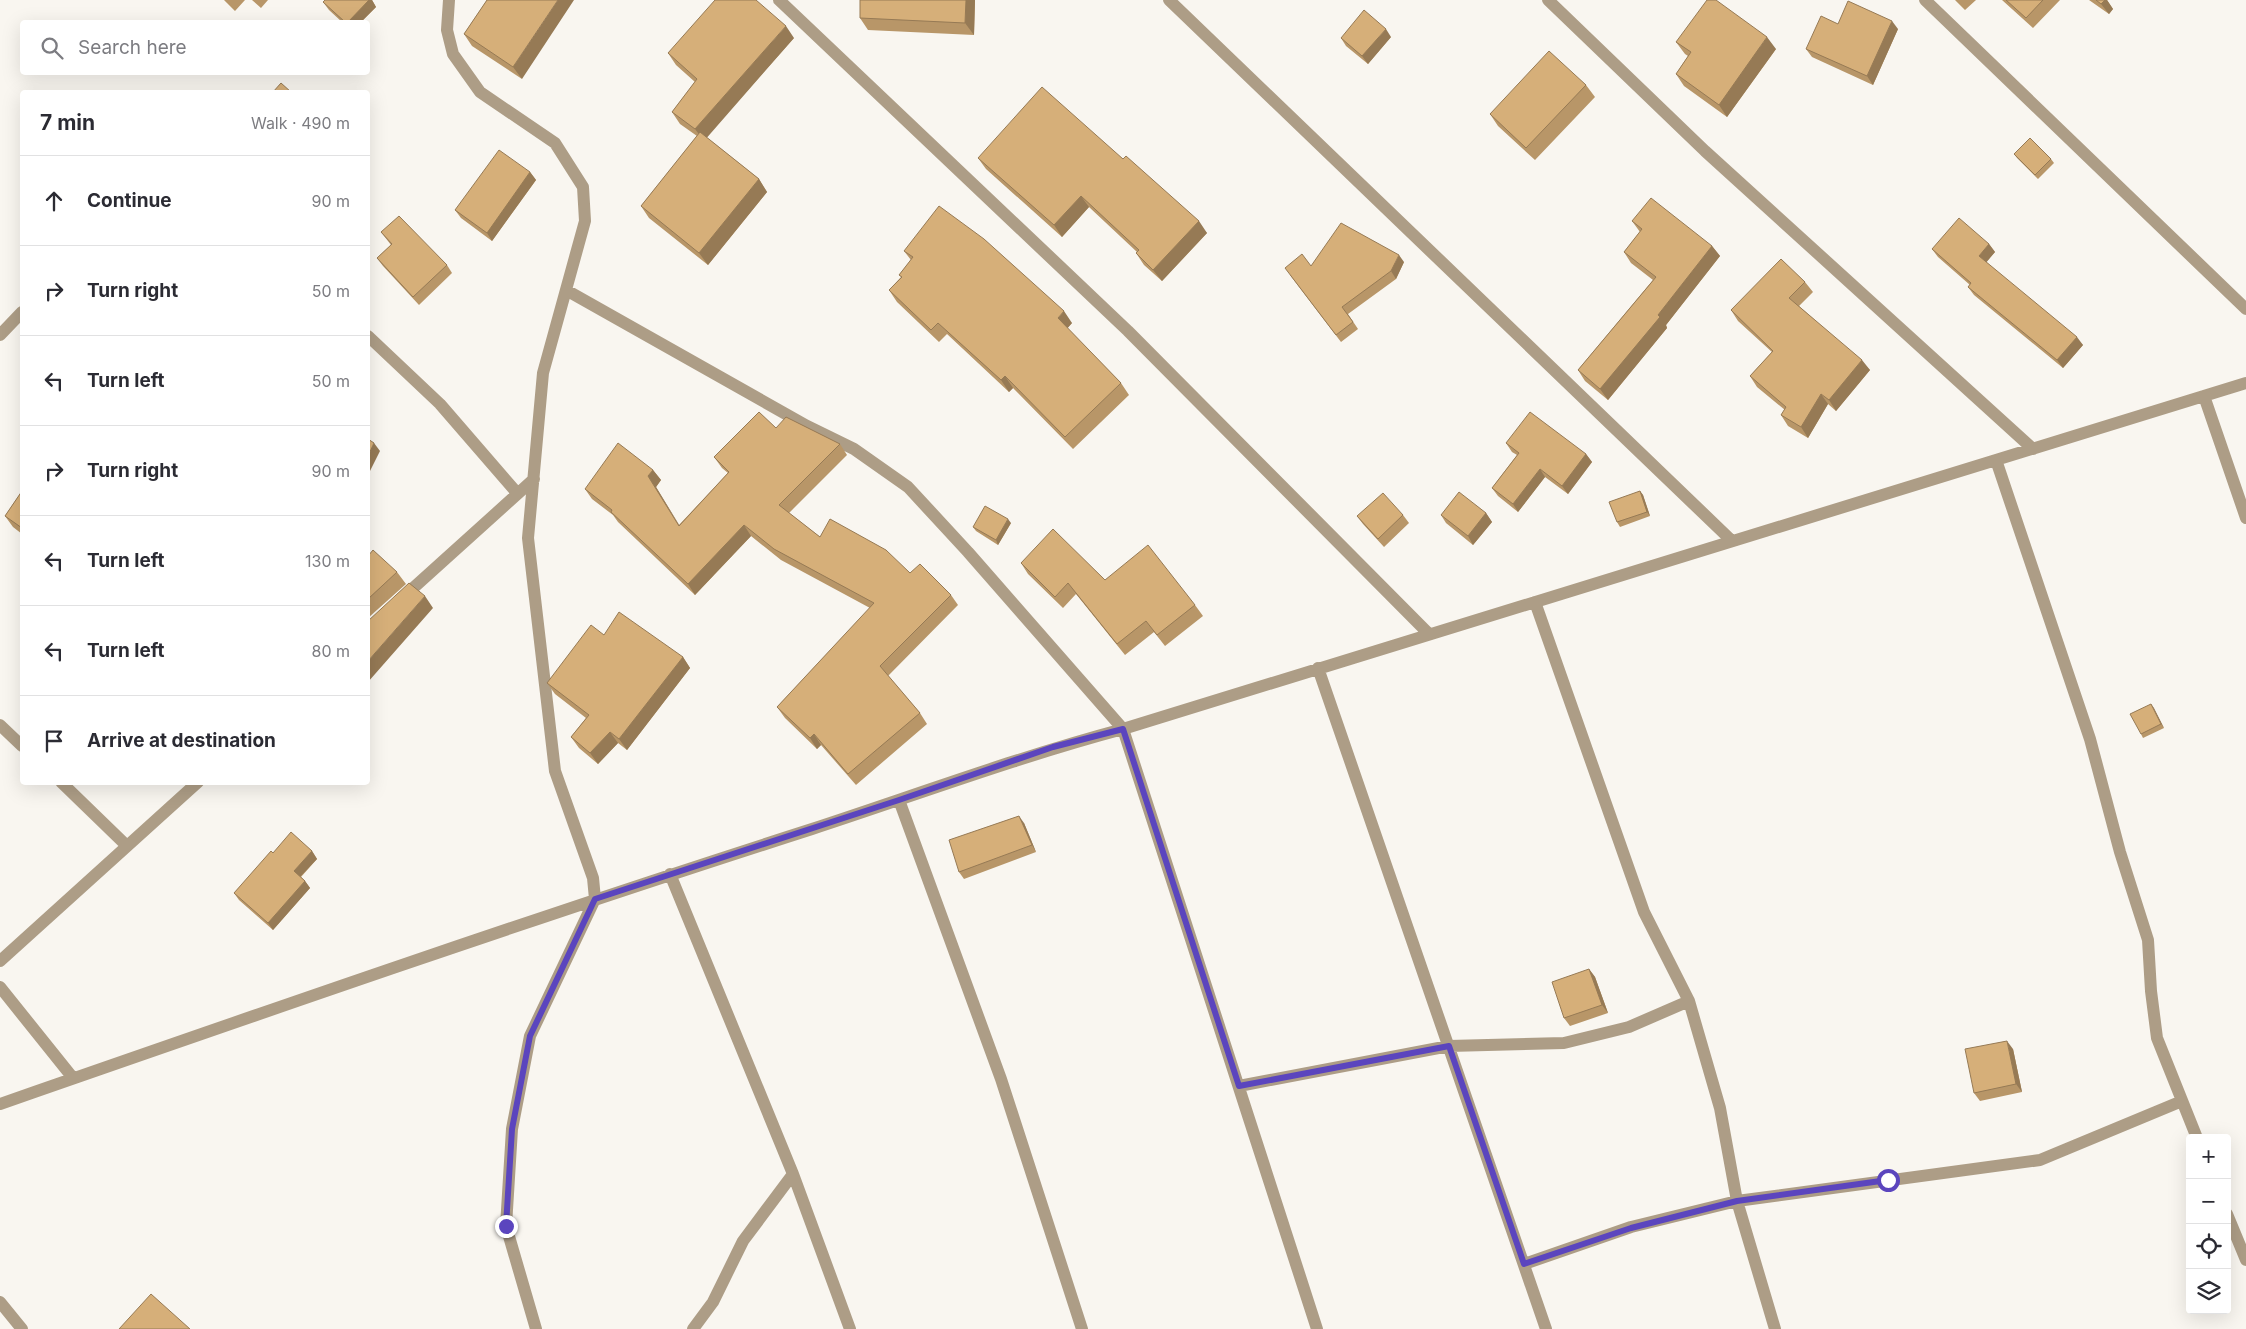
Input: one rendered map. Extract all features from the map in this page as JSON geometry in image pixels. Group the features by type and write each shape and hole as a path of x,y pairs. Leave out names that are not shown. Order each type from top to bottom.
{"street":[{"path":"449,0 447,30 453,54 480,92 555,143 583,188 585,221 543,373 528,538 555,771 593,878 595,899 530,1036 512,1129 506,1226 536,1329"},
{"path":"779,0 1128,331 1429,634"},
{"path":"1169,0 1732,541"},
{"path":"1548,0 1705,151 2033,449"},
{"path":"1925,0 2246,309"},
{"path":"566,290 807,426 854,449 908,488 968,552 1123,729 1317,1329"},
{"path":"0,335 20,314"},
{"path":"370,338 440,404 517,493"},
{"path":"0,1104 595,899 899,800 1053,747 1123,729 2246,384"},
{"path":"2204,396 2246,518"},
{"path":"1996,460 2090,739 2120,852 2148,940 2151,991 2157,1038 2194,1134"},
{"path":"389,609 534,478"},
{"path":"1535,602 1644,912 1689,1001 1720,1108 1737,1201 1775,1329"},
{"path":"1318,668 1546,1329"},
{"path":"0,725 20,744"},
{"path":"64,785 127,846"},
{"path":"0,961 195,785"},
{"path":"899,800 1001,1079 1082,1329"},
{"path":"670,874 793,1174 850,1329"},
{"path":"0,987 73,1078"},
{"path":"1239,1086 1449,1046 1564,1043 1629,1027 1689,1001"},
{"path":"1524,1264 1631,1228 1737,1201 2040,1160 2182,1101"},
{"path":"693,1329 713,1302 743,1241 793,1174"},
{"path":"2231,1224 2246,1260"},
{"path":"0,1302 22,1329"}],"building":[{"path":"325,0 369,0 350,20 343,20 323,2"},
{"path":"487,0 558,0 513,67 464,34"},
{"path":"715,0 756,0 786,26 695,129 672,112 697,79 668,53"},
{"path":"860,0 966,0 965,23 860,18"},
{"path":"1707,0 1716,0 1767,37 1719,105 1676,74 1691,52 1676,42"},
{"path":"2006,0 2043,0 2026,18"},
{"path":"2096,0 2105,0 2101,4"},
{"path":"1848,1 1892,21 1867,76 1806,49 1821,16 1838,24"},
{"path":"1364,10 1386,29 1362,56 1341,38"},
{"path":"1549,51 1586,85 1526,148 1490,114"},
{"path":"281,83 289,90 275,90"},
{"path":"1042,87 1123,159 1126,156 1199,221 1153,270 1136,253 1139,250 1081,196 1054,225 978,158"},
{"path":"700,132 759,179 699,253 641,206"},
{"path":"2030,138 2051,159 2035,175 2014,154"},
{"path":"499,150 530,172 487,233 455,210"},
{"path":"1651,198 1712,246 1658,315 1660,317 1600,389 1578,370 1656,277 1624,252 1642,229 1632,221"},
{"path":"939,206 984,239 1064,311 1058,318 1121,383 1065,437 1005,376 1001,380 938,323 931,330 889,290 902,277 899,275 913,257 904,251"},
{"path":"399,216 447,265 413,297 377,258 392,244 381,232"},
{"path":"1959,218 1989,244 1979,256 2077,337 2057,360 1968,287 1971,283 1932,249"},
{"path":"1341,223 1399,255 1391,271 1342,307 1353,322 1336,335 1285,268 1302,254 1311,266"},
{"path":"1781,259 1805,282 1789,298 1862,360 1829,400 1821,394 1801,427 1781,415 1786,407 1750,376 1773,351 1731,310"},
{"path":"759,412 776,428 786,417 840,444 779,505 820,537 830,519 886,550 910,573 920,564 951,595 880,666 920,713 848,774 814,734 810,738 777,707 874,603 774,549 744,525 688,584 611,512 612,510 585,489 618,443 653,470 648,476 679,526 729,472 714,457"},
{"path":"1530,412 1586,454 1562,486 1540,469 1513,504 1492,488 1519,453 1506,443"},
{"path":"370,440 374,443 370,452"},
{"path":"1640,491 1647,512 1617,522 1609,502"},
{"path":"1459,492 1486,513 1468,536 1441,515"},
{"path":"1383,493 1403,515 1378,539 1357,516"},
{"path":"20,494 20,527 5,516"},
{"path":"985,506 1008,519 996,540 973,527"},
{"path":"1053,529 1105,580 1148,545 1195,605 1157,635 1146,621 1117,644 1068,583 1055,597 1021,563"},
{"path":"373,550 397,572 370,597 370,554"},
{"path":"409,583 425,596 370,659 370,619"},
{"path":"619,612 683,657 619,739 610,732 590,753 571,737 589,715 547,683 591,625 604,635"},
{"path":"2151,704 2161,724 2141,734 2130,714"},
{"path":"1019,816 1032,845 959,872 949,840"},
{"path":"291,832 312,851 294,871 305,881 268,923 234,893 271,851 273,853"},
{"path":"1589,969 1602,1005 1564,1018 1552,982"},
{"path":"2007,1041 2016,1084 1974,1093 1965,1049"},
{"path":"151,1294 190,1329 119,1329"}],"route":[{"path":"506,1226 512,1129 530,1036 595,899 899,800 1053,747 1123,729 1239,1086 1449,1046 1524,1264 1631,1228 1737,1201 1888,1180"}]}
